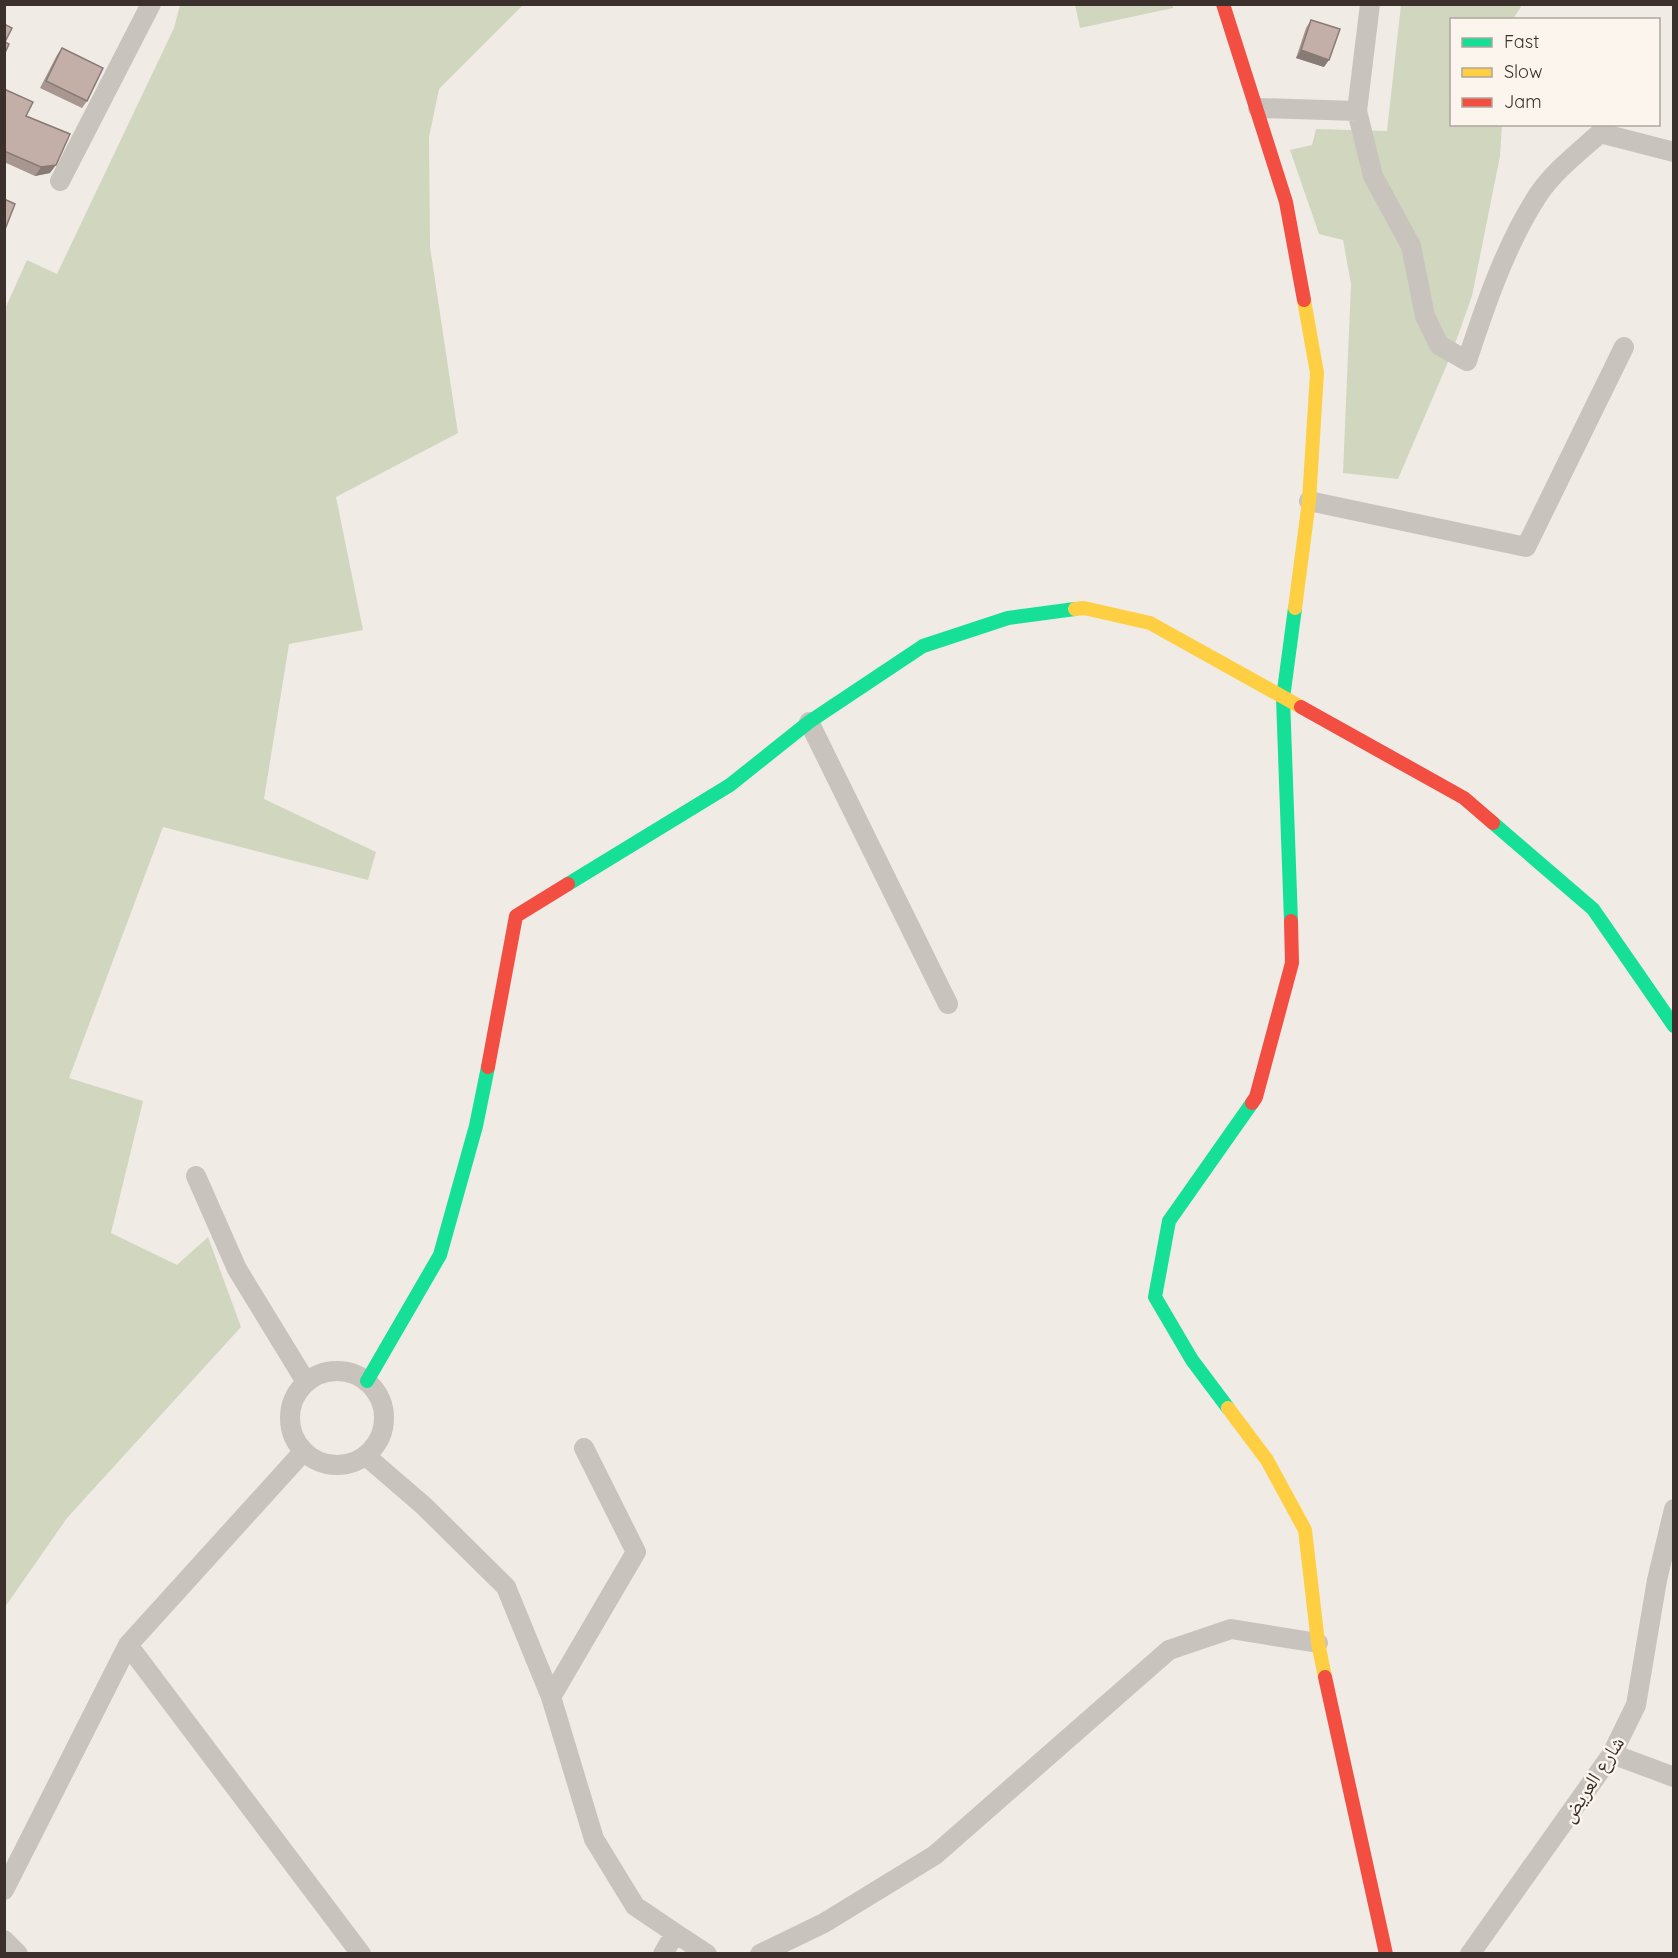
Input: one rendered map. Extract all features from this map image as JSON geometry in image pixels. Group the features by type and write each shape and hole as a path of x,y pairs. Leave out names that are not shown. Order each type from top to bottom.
{"street":[{"path":"60,181 151,4"},
{"path":"1223,4 1258,108 1286,202 1317,373 1309,501 1282,698 1292,963 1256,1097 1169,1221 1155,1297 1192,1360 1267,1460 1305,1530 1318,1643 1386,1953"},
{"path":"1370,4 1357,111 1373,176 1411,246 1425,316 1439,345 1467,361 1503,264 1538,195 1568,161 1600,133 1674,152"},
{"path":"1258,108 1357,111"},
{"path":"1309,501 1526,548 1624,347"},
{"path":"367,1381 440,1255 476,1126 503,994 516,916 730,785 809,722 923,646 1008,618 1084,608 1150,623 1464,798 1593,909 1674,1026"},
{"path":"809,722 948,1004"},
{"path":"196,1176 237,1269 306,1382"},
{"path":"337,1371 353,1373 367,1381 377,1392 385,1419 382,1433 366,1456 340,1466 314,1460 303,1452 294,1439 289,1424 290,1408 296,1394 306,1382 320,1373 337,1371"},
{"path":"551,1697 636,1552 584,1448"},
{"path":"4,1890 128,1646 303,1452"},
{"path":"366,1456 424,1506 506,1587 551,1697 594,1839 635,1906 706,1953"},
{"name":"شارع العريض","path":"1470,1953 1612,1754 1636,1705 1657,1580 1674,1509"},
{"path":"760,1953 824,1923 935,1855 1169,1650 1231,1629 1318,1643"},
{"path":"128,1646 361,1953"},
{"path":"1612,1754 1674,1776"},
{"path":"663,1953 675,1933"},
{"path":"4,1940 18,1953"}],"green space":[{"path":"180,5 523,5 439,89 429,137 430,247 458,433 336,497 363,630 289,644 264,799 376,852 368,880 163,827 69,1078 143,1101 111,1233 177,1265 208,1237 241,1327 67,1518 5,1607 5,309 27,260 57,274 174,28"},
{"path":"1075,5 1173,5 1173,8 1080,28"},
{"path":"1401,5 1522,5 1514,18 1450,18 1450,126 1502,126 1500,156 1472,296 1451,355 1398,479 1343,473 1351,284 1343,240 1319,234 1290,150 1312,145 1316,129 1387,131"}],"building":[{"path":"1311,20 1340,29 1329,60 1301,50"},
{"path":"4,24 12,28 5,42 9,44 4,55"},
{"path":"62,48 103,68 87,101 46,81"},
{"path":"4,89 33,102 26,116 70,134 56,165 41,167 4,151"},
{"path":"4,199 15,204 4,232"}],"traffic: fast":[{"path":"1291,921 1283,698 1295,608"},
{"path":"568,884 730,785 809,722 923,646 1008,618 1075,609"},
{"path":"1493,823 1593,909 1674,1026"},
{"path":"367,1381 440,1255 476,1126 488,1067"},
{"path":"1228,1408 1192,1360 1155,1297 1169,1221 1252,1103"}],"traffic: slow":[{"path":"1295,608 1309,501 1317,373 1304,300"},
{"path":"1075,609 1084,608 1150,623 1301,707"},
{"path":"1228,1408 1267,1460 1305,1530 1318,1643 1325,1677"}],"traffic: jam":[{"path":"1223,4 1286,202 1304,300"},
{"path":"1301,707 1464,798 1493,823"},
{"path":"488,1067 516,916 568,884"},
{"path":"1252,1103 1256,1097 1292,963 1291,921"},
{"path":"1325,1677 1386,1954"}]}
